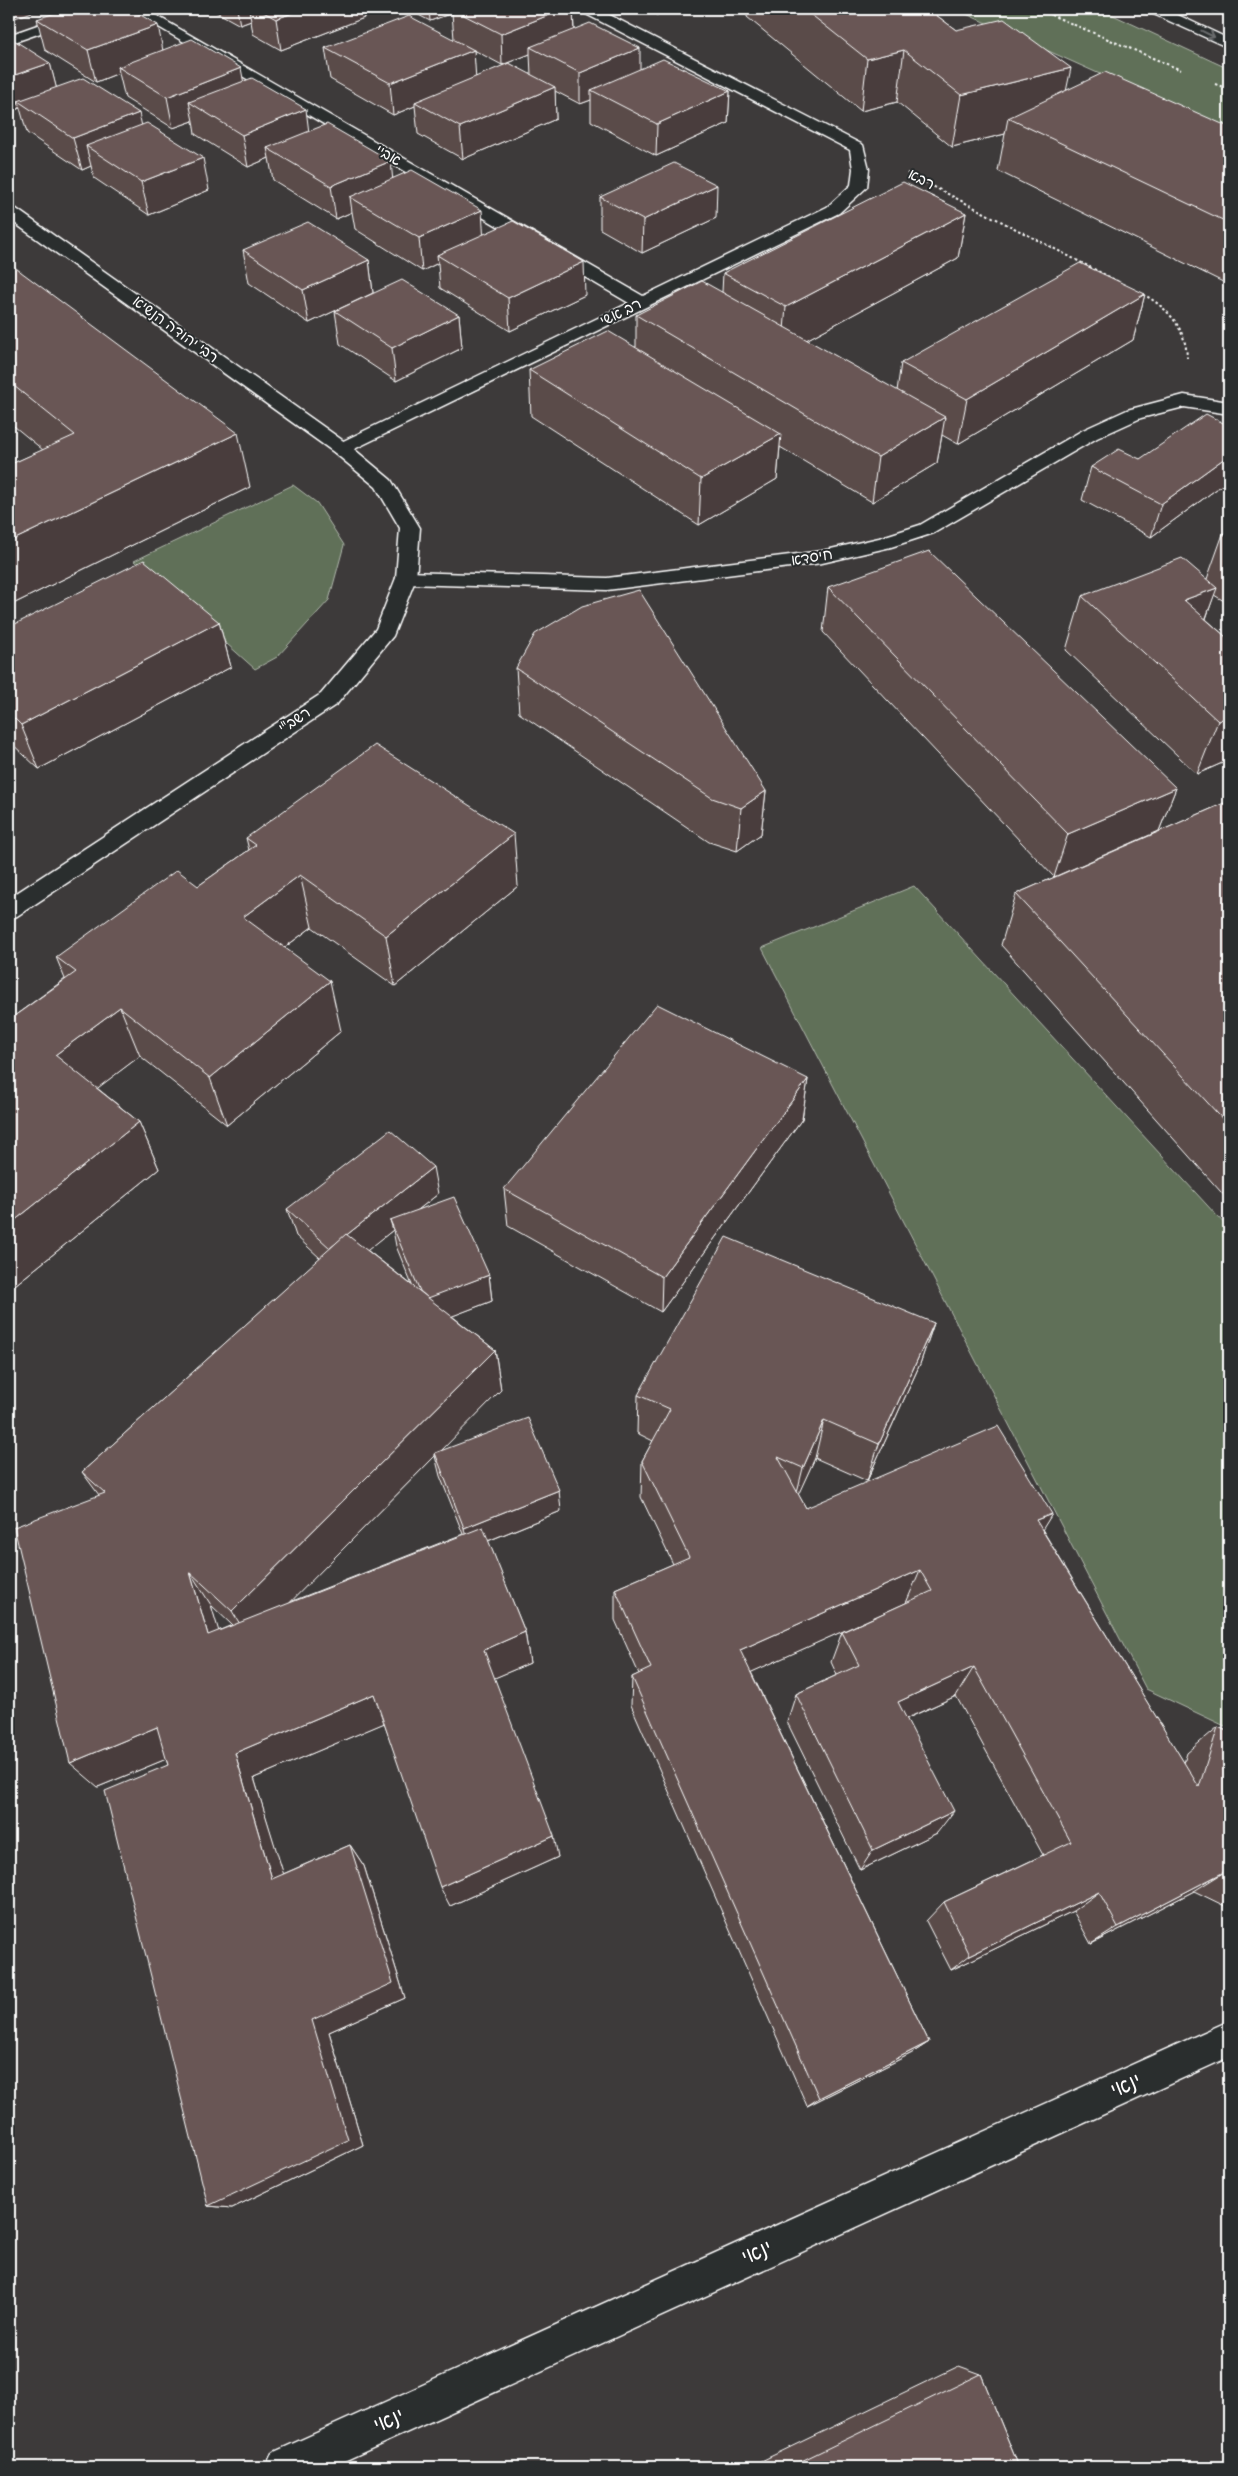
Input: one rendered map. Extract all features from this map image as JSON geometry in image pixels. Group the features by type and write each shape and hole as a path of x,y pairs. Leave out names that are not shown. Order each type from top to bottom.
{"street":[{"path":"9,40 96,9"},
{"name":"אביי","path":"134,9 642,303"},
{"path":"587,9 857,148"},
{"path":"1154,9 1229,44"},
{"name":"רב אשי","path":"342,449 833,210 859,187 862,168 857,148"},
{"name":"רבי יהודה הנשיא","path":"9,211 342,449"},
{"path":"1184,401 1229,408"},
{"name":"חיסדא","path":"406,578 607,584 822,557 884,544 927,529 1090,434 1134,414 1184,401"},
{"name":"רשב\"י","path":"9,910 329,699 386,631 406,578 410,528 384,484 342,449"},
{"name":"ינאי","path":"286,2467 1229,2039"}],"path":[{"path":"1037,9 1185,72"},
{"path":"1212,82 1229,89"},
{"name":"רבא","path":"857,148 1127,286"},
{"path":"1136,290 1154,299 1175,319 1188,346 1184,401"}],"green space":[{"path":"955,9 1100,9 1229,69 1229,132"},
{"path":"293,485 317,503 344,545 329,600 277,657 255,669 134,561"},
{"path":"914,886 1229,1229 1229,1728 1146,1689 762,948"}],"building":[{"path":"67,9 130,9 158,25 88,50 37,19"},
{"path":"258,9 303,9 276,19"},
{"path":"452,9 564,9 501,34"},
{"path":"804,9 928,9 956,30 1004,19 1071,68 961,95 904,50 867,59"},
{"path":"409,16 474,50 390,83 325,48"},
{"path":"590,23 640,48 580,73 530,47"},
{"path":"9,37 50,63 9,77"},
{"path":"192,39 241,68 167,97 118,67"},
{"path":"663,59 730,91 657,124 591,90"},
{"path":"509,63 555,87 460,127 415,102"},
{"path":"1105,72 1229,127 1229,223 1008,118"},
{"path":"83,78 139,113 73,138 18,101"},
{"path":"252,78 306,109 242,135 189,102"},
{"path":"147,123 203,158 141,182 86,146"},
{"path":"327,124 391,161 331,186 267,148"},
{"path":"674,163 717,185 643,220 600,197"},
{"path":"412,170 482,210 419,238 350,197"},
{"path":"903,182 966,213 786,307 723,273"},
{"path":"513,221 584,262 508,298 437,255"},
{"path":"308,222 369,260 303,290 243,250"},
{"path":"9,263 238,433 9,542 9,465 75,435 9,382"},
{"path":"1080,263 1145,294 967,399 901,363"},
{"path":"402,280 459,315 392,348 335,311"},
{"path":"702,281 945,417 878,457 636,315"},
{"path":"608,331 781,434 701,479 529,370"},
{"path":"1206,414 1229,426 1229,455 1161,504 1091,467 1119,449 1140,459"},
{"path":"1229,530 1229,538 1223,534"},
{"path":"929,551 1176,788 1068,834 828,587"},
{"path":"1182,558 1217,588 1184,600 1226,637 1229,635 1229,716 1218,721 1082,596"},
{"path":"144,560 219,622 21,725 9,713 9,627"},
{"path":"639,590 766,791 741,808 712,798 516,668 535,634 582,606"},
{"path":"375,745 514,834 386,936 300,875 243,917 330,981 210,1078 120,1007 55,1055 139,1122 9,1225 9,1018 76,972 56,957 177,870 198,886 256,845 246,838"},
{"path":"1229,801 1229,1126 1016,894"},
{"path":"657,1004 808,1079 662,1277 504,1189"},
{"path":"390,1130 433,1167 330,1248 287,1209"},
{"path":"454,1197 489,1275 428,1298 420,1291 390,1220"},
{"path":"346,1234 495,1350 232,1611 190,1572 208,1635 483,1527 525,1632 484,1650 554,1836 440,1887 374,1694 235,1753 272,1879 350,1845 393,1983 312,2020 348,2140 208,2206 105,1791 168,1765 157,1727 70,1763 14,1527 105,1493 82,1472"},
{"path":"726,1237 934,1323 879,1444 824,1420 803,1468 778,1457 806,1508 998,1426 1052,1514 1036,1520 1199,1787 1218,1727 1229,1732 1229,1872 1226,1871 1118,1927 1099,1892 970,1955 944,1902 1071,1842 974,1667 898,1702 954,1811 873,1850 796,1694 859,1665 842,1632 932,1591 920,1570 740,1650 929,2042 819,2098 632,1677 651,1668 615,1589 689,1557 642,1461 670,1409 638,1395"},
{"path":"528,1418 559,1490 464,1528 435,1453"},
{"path":"981,2374 1019,2467 789,2467"}]}
